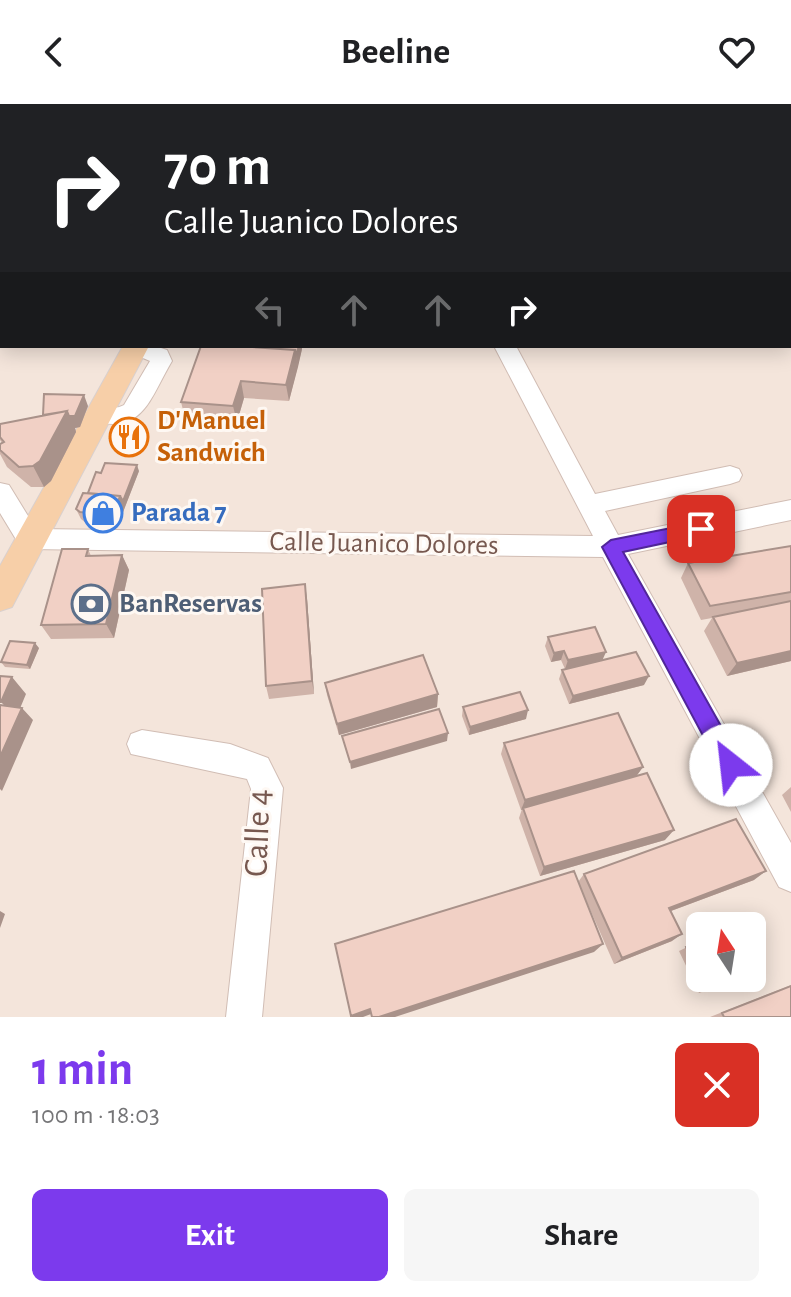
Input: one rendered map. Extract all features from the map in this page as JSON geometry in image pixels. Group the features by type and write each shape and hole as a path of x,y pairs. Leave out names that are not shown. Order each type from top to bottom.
{"main road":[{"path":"0,597 135,348"}],"street":[{"path":"506,348 791,875"},
{"path":"589,505 730,475"},
{"path":"0,492 29,539"},
{"name":"Calle Juanico Dolores","path":"29,539 611,547 791,510"},
{"name":"Calle 4","path":"142,744 230,759 257,768 267,788 244,1017"}],"shaded area":[{"path":"0,348 791,348 791,1017 0,1017"}],"building":[{"path":"200,348 295,350 286,385 241,381 233,406 181,402"},
{"path":"266,348 298,348 296,355 295,350"},
{"path":"44,394 84,395 75,416 69,416 67,411 43,415"},
{"path":"67,411 40,461 33,466 19,467 0,450 0,444 4,442 0,437 0,424"},
{"path":"115,424 144,425 140,439 110,438"},
{"path":"105,463 137,465 123,501 120,496 88,493 96,472 101,473"},
{"path":"83,493 120,496 113,515 80,512 76,509"},
{"path":"791,546 791,592 710,606 688,563"},
{"name":"BanReservas","path":"62,549 88,549 86,556 122,555 106,624 41,625"},
{"path":"305,584 312,681 266,686 262,589"},
{"path":"791,601 791,651 737,663 713,617"},
{"path":"595,627 606,652 568,660 564,651 554,653 548,637"},
{"path":"10,641 35,643 27,665 1,662"},
{"path":"636,652 649,676 573,696 562,670"},
{"path":"423,655 438,694 337,724 325,683"},
{"path":"0,676 12,677 1,702 0,702"},
{"path":"520,692 528,710 470,727 463,707"},
{"path":"0,705 22,708 0,757"},
{"path":"439,709 448,733 350,762 342,736"},
{"path":"618,713 643,767 525,800 504,743"},
{"path":"647,773 674,830 544,867 523,808"},
{"path":"736,819 766,871 669,908 682,934 622,958 584,874"},
{"path":"574,871 603,944 379,1017 372,1017 370,1009 351,1016 335,944"},
{"path":"791,986 791,1017 724,1017 722,1013"}],"place":[{"name":"D'Manuel Sandwich","path":"129,437"},
{"name":"Parada 7","path":"103,513"},
{"name":"BanReservas","path":"91,604"}],"route":[{"path":"701,529 611,547 731,765"}]}
